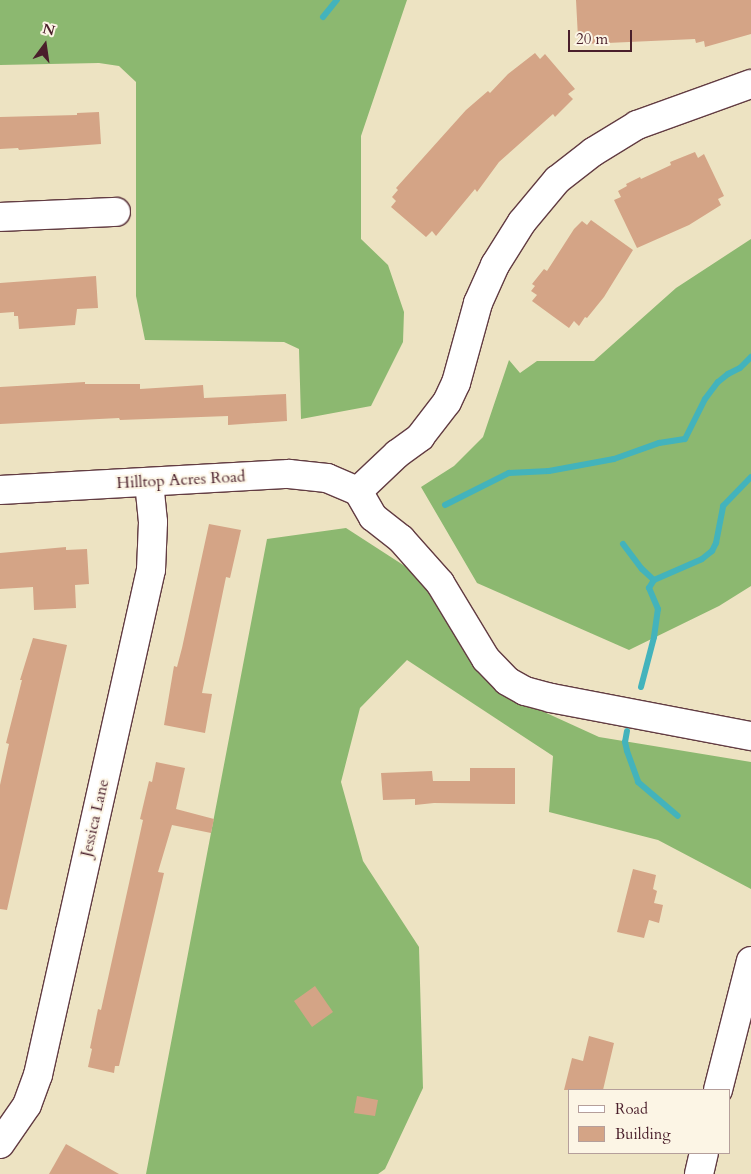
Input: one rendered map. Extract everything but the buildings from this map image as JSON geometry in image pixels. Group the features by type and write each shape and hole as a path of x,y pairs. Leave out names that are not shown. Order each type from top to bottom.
{"street":[{"path":"751,84 637,125 593,152 557,180 522,222 495,265 478,303 456,383 447,402 420,437 396,454 358,491 373,517 402,539 436,578 486,658 507,681 525,691 551,698 751,736"},
{"path":"0,217 116,212"},
{"name":"Hilltop Acres Road","path":"0,490 309,475 327,478 358,491"},
{"name":"Jessica Lane","path":"0,1144 27,1105 38,1075 151,570 153,522 149,482"},
{"path":"718,1089 751,961"},
{"path":"699,1174 704,1154"}],"green space":[{"path":"0,0 407,0 361,136 361,239 388,265 404,312 403,342 371,406 301,419 299,349 284,342 145,340 136,296 136,82 119,66 99,63 0,65"},
{"path":"751,239 751,586 719,606 629,650 477,583 421,487 454,466 483,437 509,360 520,373 537,361 594,361 676,288"},
{"path":"346,528 414,572 507,695 599,737 751,762 751,889 658,840 549,812 553,756 407,660 360,708 341,782 363,861 419,947 423,1088 385,1169 378,1174 146,1174 267,539"}],"waterway":[{"path":"323,17 337,0"},
{"path":"445,505 509,473 549,471 614,459 659,443 685,439 705,399 718,382 740,368 751,357"},
{"path":"641,687 654,637 658,609 649,588 654,580 702,559 712,551 716,543 723,506 751,477"},
{"path":"623,544 642,569 654,580"},
{"path":"627,731 625,742 638,782 678,816"}]}
